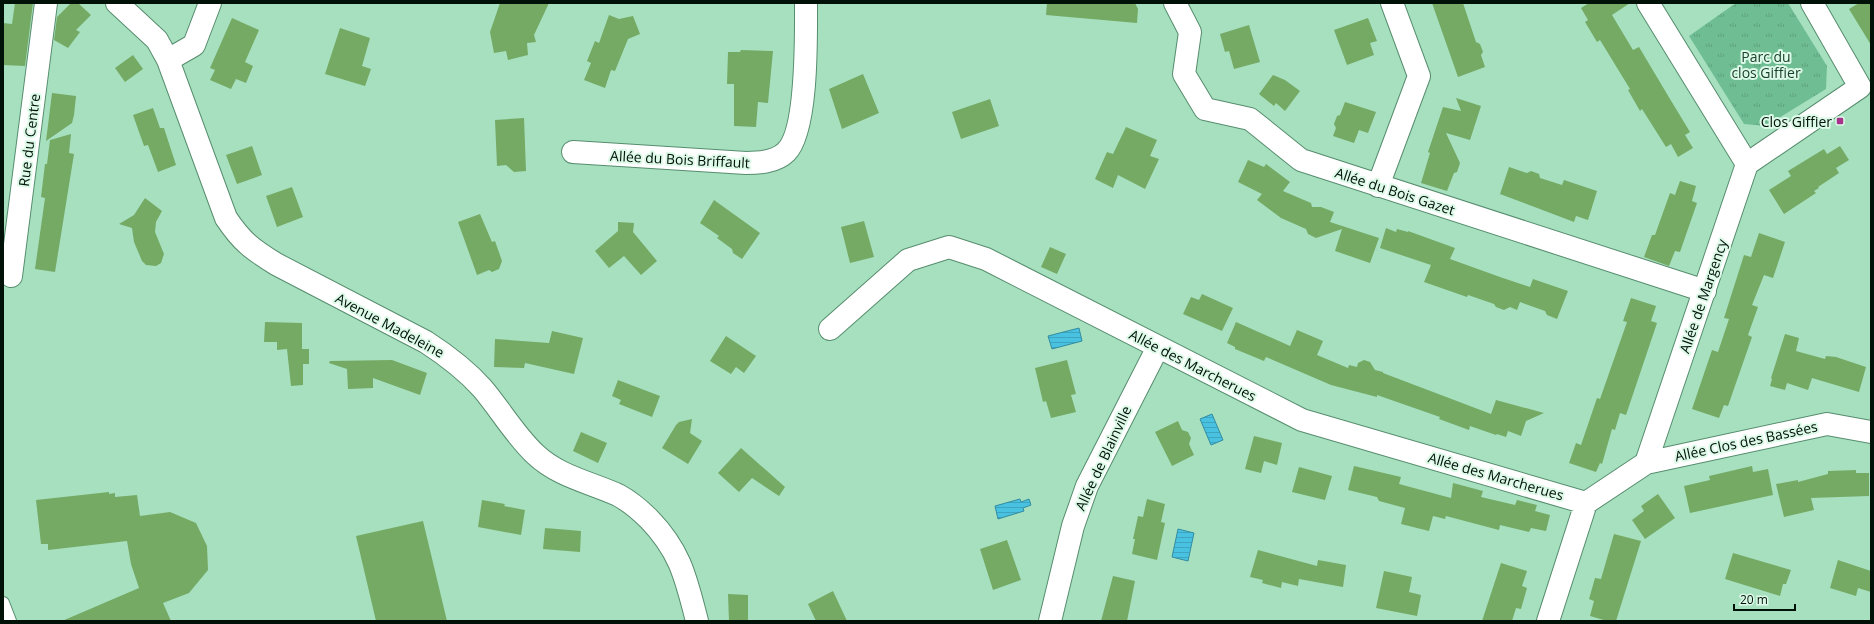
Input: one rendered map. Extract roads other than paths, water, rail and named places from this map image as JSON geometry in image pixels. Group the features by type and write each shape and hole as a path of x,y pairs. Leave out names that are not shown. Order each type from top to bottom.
{"street":[{"name":"Rue du Centre","path":"11,276 46,3"},
{"name":"Avenue Madeleine","path":"117,3 157,40 168,60 226,218 238,236 253,249 276,264 409,333 448,356 482,388 520,437 543,461 565,474 618,496 645,514 674,548 684,575 697,621"},
{"path":"168,60 194,45 210,3"},
{"name":"Allée du Bois Briffault","path":"573,152 746,163 767,162 786,153 795,139 799,117 805,67 806,3"},
{"name":"Allée du Bois Gazet","path":"1175,3 1190,32 1184,74 1205,109 1250,119 1301,160 1705,291"},
{"path":"1378,186 1419,76 1392,3"},
{"path":"1648,3 1747,164 1866,88 1812,3"},
{"name":"Allée de Margency","path":"1646,463 1747,164"},
{"name":"Allée des Marcherues","path":"830,329 908,260 949,248 986,259 1302,420 1586,503"},
{"name":"Allée de Blainville","path":"1050,621 1079,506 1087,486 1158,347"},
{"name":"Allée Clos des Bassées","path":"1646,463 1827,424 1871,432"},
{"path":"1548,621 1586,503 1646,463"}],"lane":[{"path":"3,603 10,621"}],"water":[{"path":"1079,328 1082,341 1052,349 1048,336"},
{"path":"1212,414 1223,440 1211,445 1200,419"},
{"path":"1020,499 1021,502 1029,499 1031,505 1023,508 1024,511 998,519 995,506"},
{"path":"1178,529 1194,533 1188,561 1172,557"}],"place":[{"name":"Clos Giffier","path":"1840,121"}],"park label":[{"name":"Parc du clos Giffier","path":"1766,64"}]}
